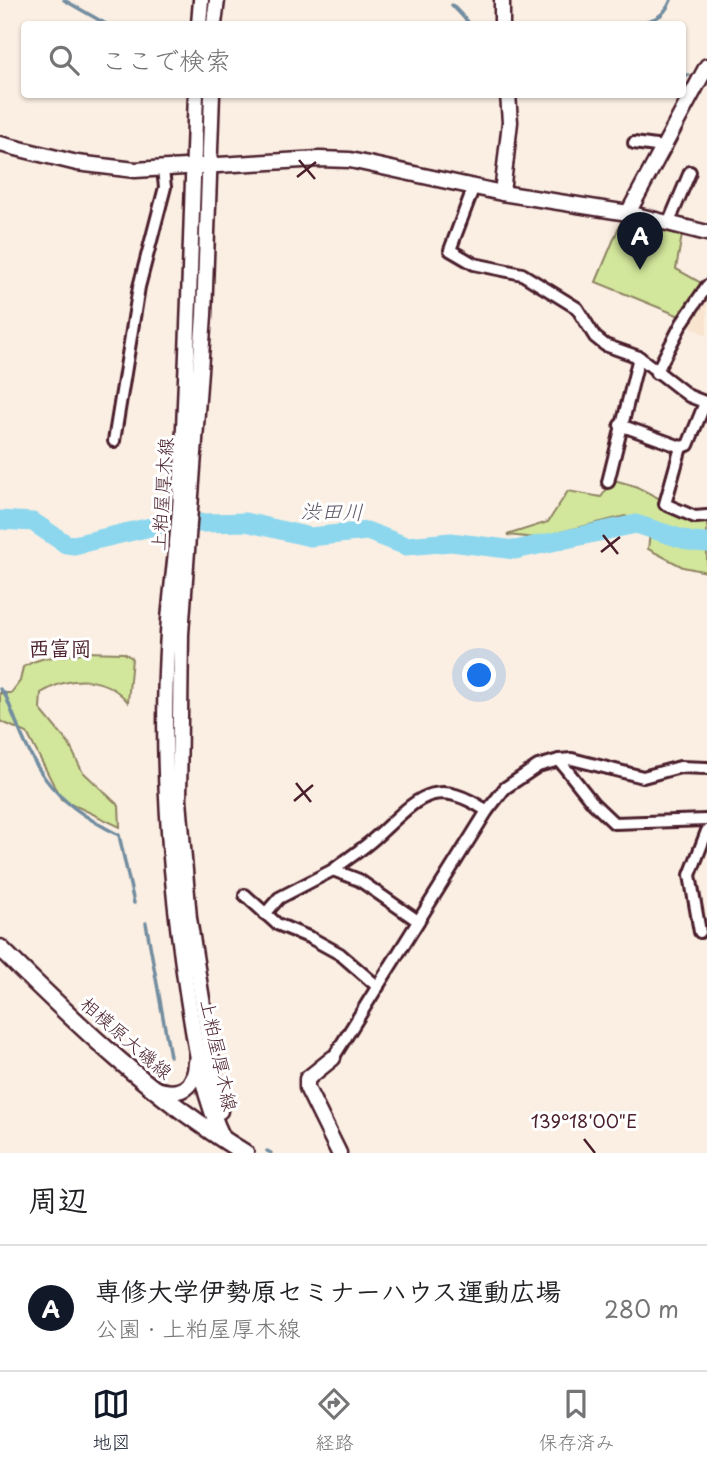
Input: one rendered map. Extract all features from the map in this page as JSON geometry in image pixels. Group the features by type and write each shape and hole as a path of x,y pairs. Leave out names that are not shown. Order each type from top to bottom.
{"main road":[{"path":"199,21 201,0"},
{"path":"214,21 217,0"},
{"path":"502,0 502,21"},
{"path":"628,213 707,66"},
{"name":"上粕屋厚木線","path":"188,493 196,98"},
{"name":"上粕屋厚木線","path":"212,98 188,493 183,543 168,632 166,799 177,929 197,1054 212,1116 225,1147"},
{"path":"502,193 510,121 508,98"},
{"path":"0,144 109,168 163,170 319,159 350,160 502,193 628,213 707,233"},
{"name":"上粕屋厚木線","path":"183,543 179,800 188,918 225,1147"},
{"name":"相模原大磯線","path":"0,948 93,1039 146,1085 225,1147 245,1153"},
{"path":"146,1085 166,1092 181,1092 193,1080 197,1054"},
{"path":"333,1058 307,1079 307,1088 339,1153"}],"street":[{"path":"634,143 663,147"},
{"path":"114,441 139,286 165,187 163,170"},
{"path":"669,222 690,172"},
{"path":"474,187 450,250 474,264 522,274 543,286 577,308 595,337 605,345 639,357 656,373 706,403 688,445 681,447 620,425"},
{"path":"656,373 682,323 707,286"},
{"path":"608,482 639,357"},
{"path":"681,447 665,504 695,517 707,516"},
{"path":"333,1058 487,811 505,788 538,766 559,760 572,759 643,777 680,767 707,768"},
{"path":"559,760 593,803 614,823 707,820"},
{"path":"265,914 279,898 332,870 423,797 451,793 466,796 487,811"},
{"path":"700,932 690,875 707,831"},
{"path":"332,870 359,880 418,921"},
{"path":"245,895 277,924 311,937 340,954 378,987"}],"shaded area":[{"path":"707,290 707,336 685,323"}],"green space":[{"path":"621,222 682,235 676,269 705,285 682,317 596,282"},
{"path":"614,480 635,486 707,523 707,572 683,567 648,549 651,525 625,516 536,538 507,535 548,522 568,491 601,497"},
{"path":"85,652 124,653 132,658 128,702 109,687 75,681 41,693 40,709 69,744 82,771 119,806 120,827 61,799 27,733 0,721 0,693 11,693 20,681 23,667 46,658"}],"waterway":[{"path":"64,0 101,21"},
{"path":"647,21 657,18 671,0"},
{"path":"452,5 467,21"},
{"name":"渋田川","path":"0,520 33,522 66,544 74,545 163,524 246,522 310,537 367,531 406,546 451,542 515,550 636,524 692,542 707,543"},
{"path":"0,689 5,694 34,761 58,794 74,808 119,835 134,903"},
{"path":"146,923 170,1056"},
{"path":"267,1151 271,1153"}],"place":[{"name":"専修大学伊勢原セミナーハウス運動広場","path":"640,270"}],"district":[{"name":"西富岡","path":"60,647"}]}
